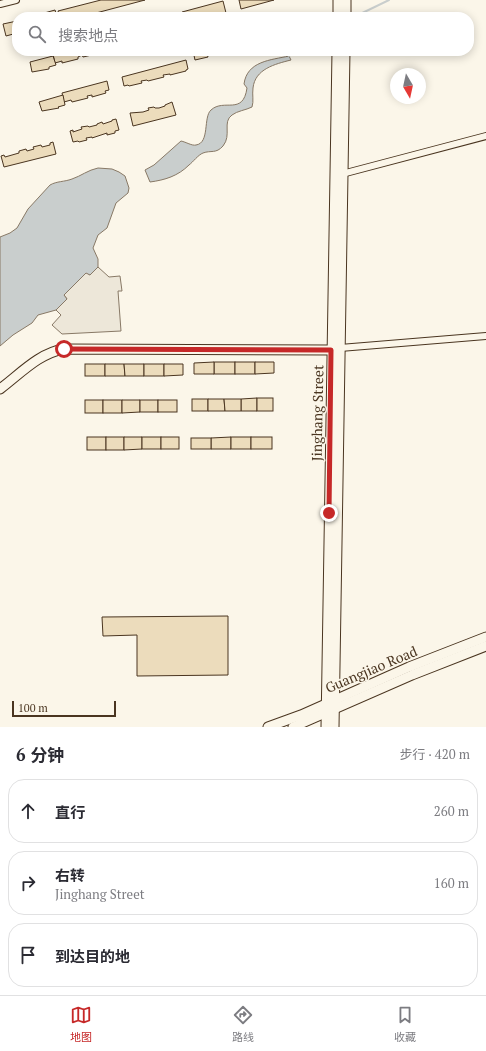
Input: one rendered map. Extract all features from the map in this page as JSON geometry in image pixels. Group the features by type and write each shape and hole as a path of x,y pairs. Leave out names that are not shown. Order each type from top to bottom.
{"main road":[{"path":"338,0 338,12"},
{"path":"346,0 346,12"},
{"name":"Jinghang Street","path":"326,727 330,707 336,349 337,56"},
{"name":"Jinghang Street","path":"336,349 345,56"},
{"path":"0,389 43,356 54,350 336,349"},
{"name":"Guangjiao Road","path":"293,727 409,667 486,637"},
{"name":"Guangjiao Road","path":"268,727 301,715 330,707 486,646"},
{"name":"Jinghang Street","path":"330,707 334,727"}],"street":[{"path":"0,4 16,0"},
{"path":"342,174 486,136"},
{"path":"336,349 467,339 486,336"}],"shaded area":[{"path":"289,56 291,60 267,68 258,76 253,88 252,107 236,112 229,118 227,125 227,138 223,146 216,151 201,154 176,175 166,179 150,182 145,170 154,165 181,141 196,145 203,140 207,118 211,110 222,105 232,105 242,102 247,88 244,84 246,76 250,70 261,63"},
{"path":"98,168 112,169 119,172 125,176 129,188 128,193 116,203 107,228 98,235 93,248 98,259 98,267 90,275 86,273 64,295 67,299 56,310 38,315 32,323 13,335 0,346 0,237 17,228 28,209 50,185 72,179"},
{"path":"98,267 109,277 120,276 122,291 118,291 121,331 62,334 52,325 61,315 56,310 67,299 64,295 86,272 90,275"}],"building":[{"path":"101,0 145,0 100,12 58,11"},
{"path":"239,0 274,0 241,9"},
{"path":"223,1 226,12 182,12"},
{"path":"12,22 12,34 6,36 3,24"},
{"path":"53,56 80,56 78,59 55,63"},
{"path":"53,56 56,65 49,67 49,69 32,72 30,62"},
{"path":"194,56 208,56 208,57 195,60"},
{"path":"186,60 188,69 186,71 163,75 164,77 124,86 122,77"},
{"path":"107,81 109,90 105,91 106,93 92,97 92,95 87,96 88,98 72,102 71,100 64,102 62,93"},
{"path":"63,95 65,105 58,107 59,108 42,111 39,102"},
{"path":"172,102 176,115 133,126 130,113 143,112 149,110 148,108 159,108"},
{"path":"116,119 119,130 115,131 115,133 107,135 107,133 92,138 86,138 87,140 73,142 70,131 73,130 73,132 82,129 81,127 89,127 102,122 103,124"},
{"path":"53,142 56,154 4,167 1,156 4,155 5,157 19,153 19,151 26,149 27,151 34,149 33,147 41,145 42,147 50,145 50,143"},
{"path":"214,362 235,362 235,374 214,374"},
{"path":"214,362 214,374 194,374 194,363"},
{"path":"235,362 255,362 255,374 235,374"},
{"path":"255,362 274,362 274,373 255,374"},
{"path":"85,364 105,364 105,376 85,376"},
{"path":"105,364 124,364 125,376 105,376"},
{"path":"124,364 144,364 144,376 125,376"},
{"path":"144,364 164,364 164,376 144,376"},
{"path":"164,364 183,364 183,375 164,376"},
{"path":"257,398 257,411 241,411 241,399"},
{"path":"257,398 273,398 273,411 257,411"},
{"path":"192,399 208,399 208,411 192,411"},
{"path":"208,399 224,399 225,411 208,411"},
{"path":"224,399 241,399 241,411 225,411"},
{"path":"85,400 103,400 103,413 85,413"},
{"path":"103,400 122,400 122,413 103,413"},
{"path":"122,400 140,400 140,412 122,413"},
{"path":"140,400 158,400 158,412 140,412"},
{"path":"158,400 177,400 177,412 158,412"},
{"path":"87,437 106,437 106,450 87,450"},
{"path":"106,437 124,437 124,450 106,450"},
{"path":"124,437 142,437 142,449 124,450"},
{"path":"142,437 161,437 161,449 142,449"},
{"path":"161,437 179,437 179,449 161,449"},
{"path":"231,437 231,449 211,449 211,438"},
{"path":"231,437 251,437 251,449 231,449"},
{"path":"251,437 272,437 272,449 251,449"},
{"path":"191,438 211,438 211,449 191,449"},
{"path":"228,616 228,675 137,676 137,635 103,636 102,617"}],"waterway":[{"path":"364,12 389,0"}],"route":[{"path":"64,349 331,350 329,513"}]}
